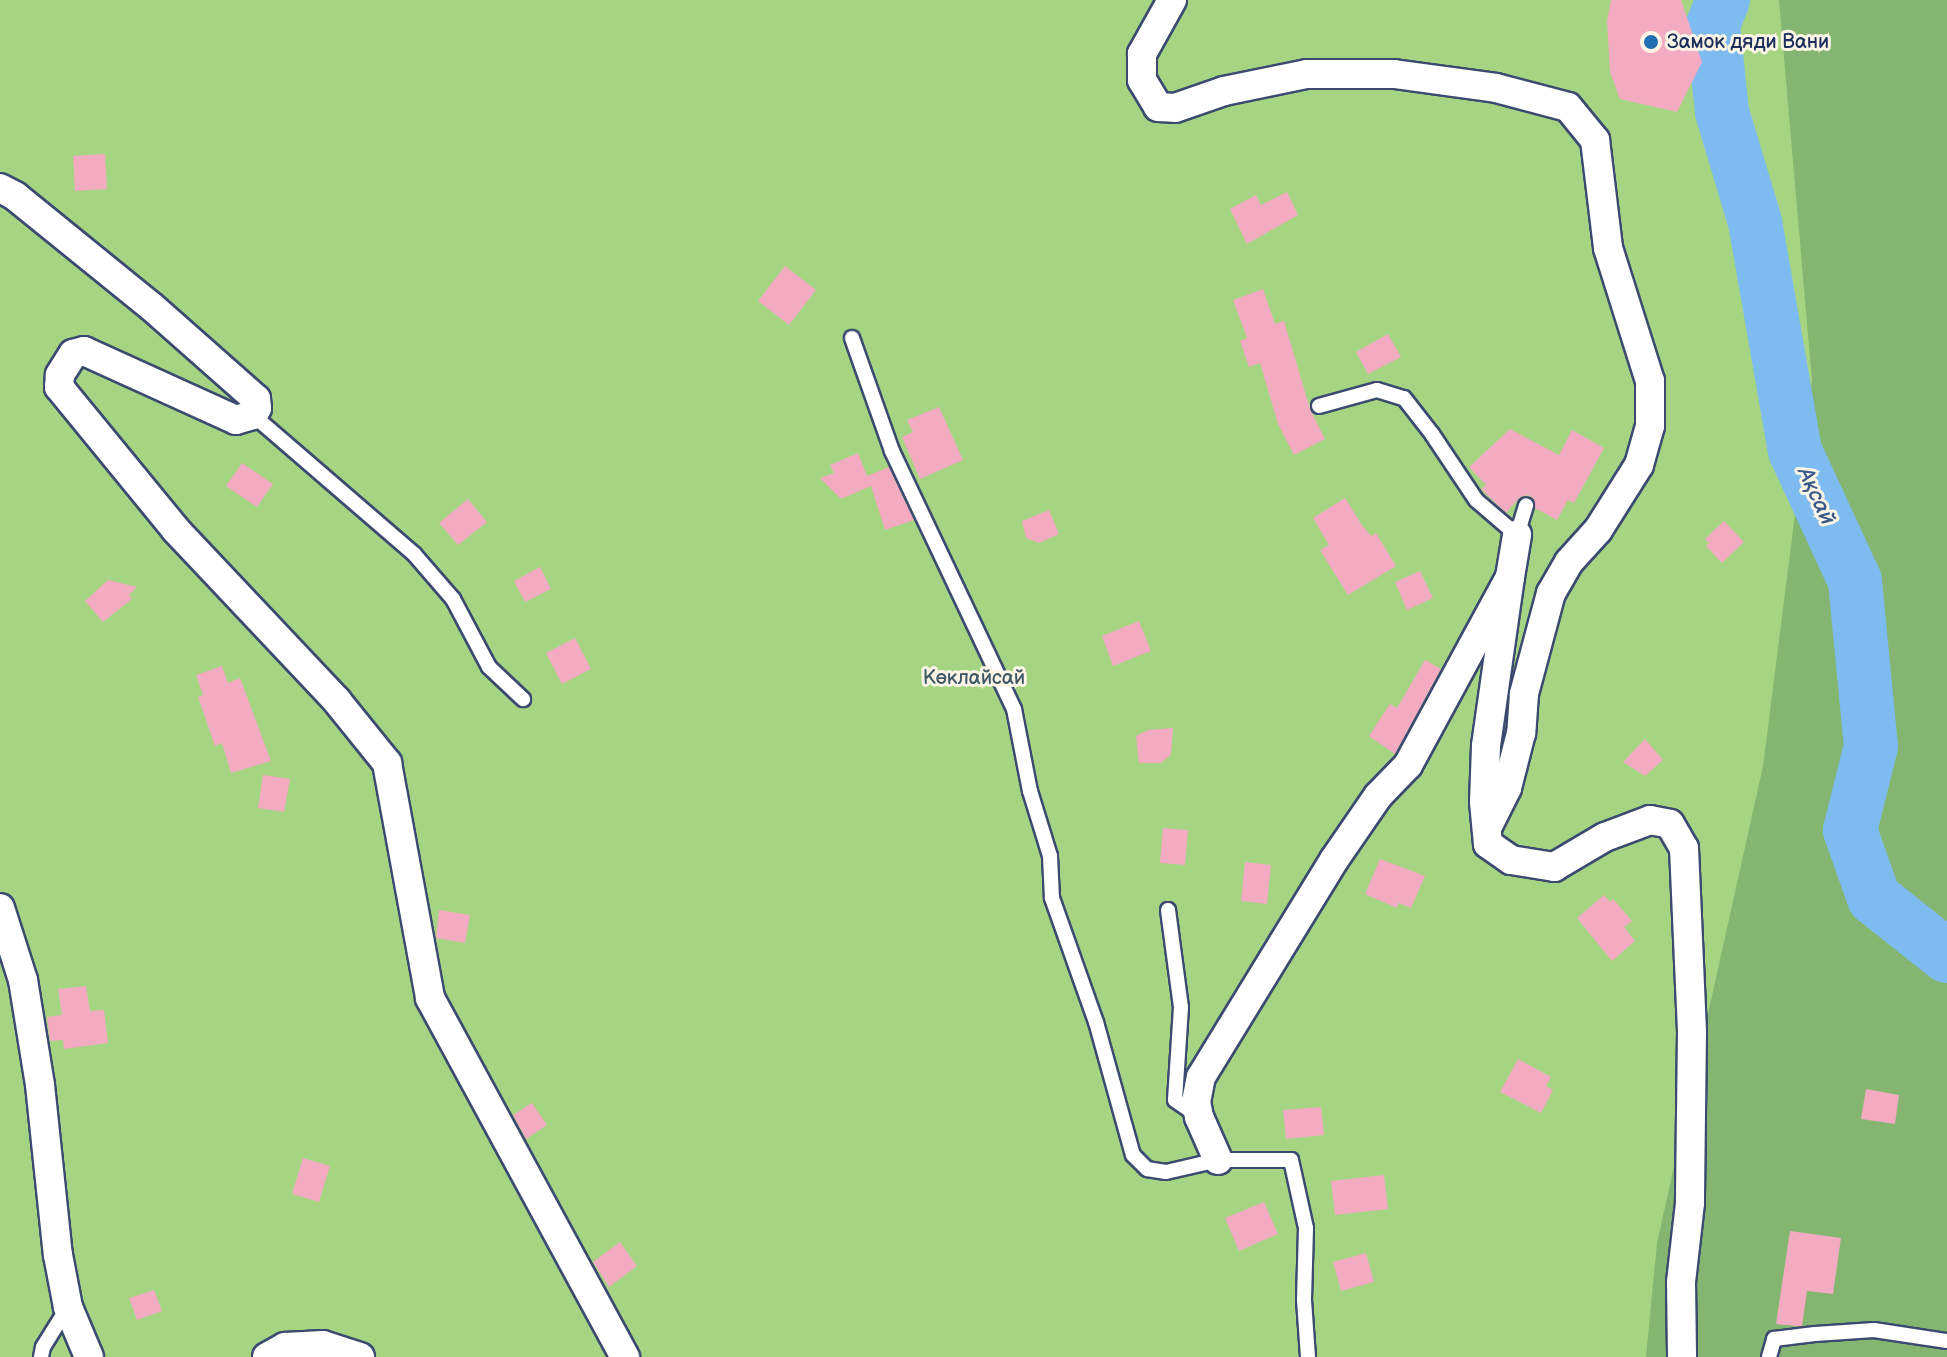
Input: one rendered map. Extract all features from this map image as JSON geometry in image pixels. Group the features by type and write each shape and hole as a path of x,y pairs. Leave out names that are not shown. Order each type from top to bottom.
{"street":[{"path":"1172,0 1142,54 1142,80 1158,107 1175,108 1224,91 1307,74 1394,74 1496,88 1568,107 1595,140 1608,248 1650,381 1650,426 1639,465 1598,530 1569,562 1551,593 1524,694 1521,733 1507,788 1487,828"},
{"path":"0,188 15,196 152,307 256,399 257,408 253,415 236,420 84,351 73,354 60,375 59,387 176,530 337,701 387,763 430,998 625,1357"},
{"path":"1517,535 1486,746 1488,844 1511,860 1554,867 1605,837 1650,820 1670,824 1684,848 1692,1032 1690,1203 1681,1282 1682,1357"},
{"path":"1218,1160 1199,1117 1196,1102 1201,1077 1215,1049 1334,860 1378,796 1408,765 1510,577"},
{"path":"0,908 26,995 40,1085 58,1255 68,1307 89,1357"},
{"path":"267,1357 285,1347 323,1345 360,1357"}],"lane":[{"path":"852,338 892,451 1014,709 1030,791 1050,856 1052,898 1096,1022 1133,1155 1147,1169 1166,1172 1218,1160 1291,1160 1306,1228 1304,1300 1308,1357"},
{"path":"1319,406 1377,390 1404,398 1476,500 1517,535 1526,505"},
{"path":"253,415 414,554 453,599 489,667 523,699"},
{"path":"1168,910 1181,1007 1175,1100 1199,1117"},
{"path":"41,1357 43,1347 68,1307"},
{"path":"1769,1357 1774,1339 1815,1334 1874,1330 1947,1341"}],"green space":[{"name":"Көклайсай","path":"0,0 1947,0 1947,1357 0,1357"},
{"path":"1779,0 1947,0 1947,1357 1646,1357 1657,1243 1763,766 1812,381"}],"building":[{"name":"Замок дяди Вани","path":"1611,0 1681,0 1702,62 1677,112 1620,99 1610,72 1607,21"},
{"path":"105,154 107,189 75,191 73,156"},
{"path":"1287,192 1298,215 1247,244 1230,209 1256,195 1261,205"},
{"path":"785,266 816,290 789,325 758,301"},
{"path":"1263,289 1275,324 1284,321 1310,409 1325,439 1294,455 1278,424 1260,363 1249,367 1240,341 1247,338 1233,300"},
{"path":"1388,334 1401,357 1368,374 1356,352"},
{"path":"939,407 963,460 920,479 902,437 913,432 907,420"},
{"path":"1510,429 1559,455 1572,430 1604,448 1574,503 1568,500 1557,520 1535,508 1534,499 1528,495 1520,497 1506,513 1481,489 1486,485 1469,467"},
{"path":"858,453 867,476 889,467 914,520 885,530 871,486 841,499 820,478 834,473 830,465"},
{"path":"242,463 273,484 257,507 226,486"},
{"path":"1345,498 1371,536 1376,533 1396,566 1348,595 1320,550 1329,545 1313,518"},
{"path":"468,499 487,522 458,545 439,523"},
{"path":"1049,510 1059,534 1039,543 1026,538 1022,521"},
{"path":"1724,521 1744,542 1722,563 1706,546 1709,543 1705,539"},
{"path":"540,567 551,589 525,602 514,581"},
{"path":"1420,571 1433,598 1407,610 1395,582"},
{"path":"108,580 137,587 129,595 132,599 103,622 85,601"},
{"path":"1139,621 1151,651 1113,666 1102,636"},
{"path":"575,638 591,669 562,684 546,653"},
{"path":"1425,660 1441,669 1395,754 1369,736 1390,704 1397,708"},
{"path":"222,666 228,683 240,678 271,761 231,773 222,743 215,746 198,697 203,695 196,675"},
{"path":"1173,728 1171,755 1161,763 1139,763 1136,736 1148,730"},
{"path":"1645,739 1663,760 1645,776 1623,762"},
{"path":"263,775 290,779 284,812 258,808"},
{"path":"1163,828 1188,830 1185,865 1160,863"},
{"path":"1380,859 1425,876 1411,908 1399,903 1397,908 1365,894"},
{"path":"1245,862 1271,865 1267,904 1241,901"},
{"path":"1604,895 1610,902 1613,899 1632,921 1624,927 1635,941 1612,961 1577,918"},
{"path":"439,910 470,915 465,943 436,938"},
{"path":"86,986 90,1011 104,1010 108,1043 64,1049 63,1040 50,1041 47,1017 62,1015 58,989"},
{"path":"1518,1059 1551,1077 1546,1086 1553,1090 1541,1113 1500,1092"},
{"path":"1866,1089 1899,1095 1895,1124 1861,1119"},
{"path":"532,1103 547,1125 526,1139 513,1115"},
{"path":"1321,1107 1324,1135 1286,1139 1283,1110"},
{"path":"303,1158 330,1166 319,1202 292,1194"},
{"path":"1384,1175 1388,1209 1335,1215 1331,1181"},
{"path":"1264,1202 1278,1234 1239,1251 1225,1218"},
{"path":"1790,1231 1841,1238 1833,1294 1807,1291 1802,1326 1776,1324"},
{"path":"620,1242 637,1266 609,1287 593,1262"},
{"path":"1366,1253 1374,1282 1341,1291 1333,1262"},
{"path":"154,1290 162,1311 137,1320 129,1298"}],"waterway":[{"name":"Ақсай","path":"1723,0 1713,25 1722,112 1755,222 1795,451 1855,581 1871,746 1850,830 1874,898 1947,956"}],"place":[{"name":"Замок дяди Вани","path":"1651,42"}]}
